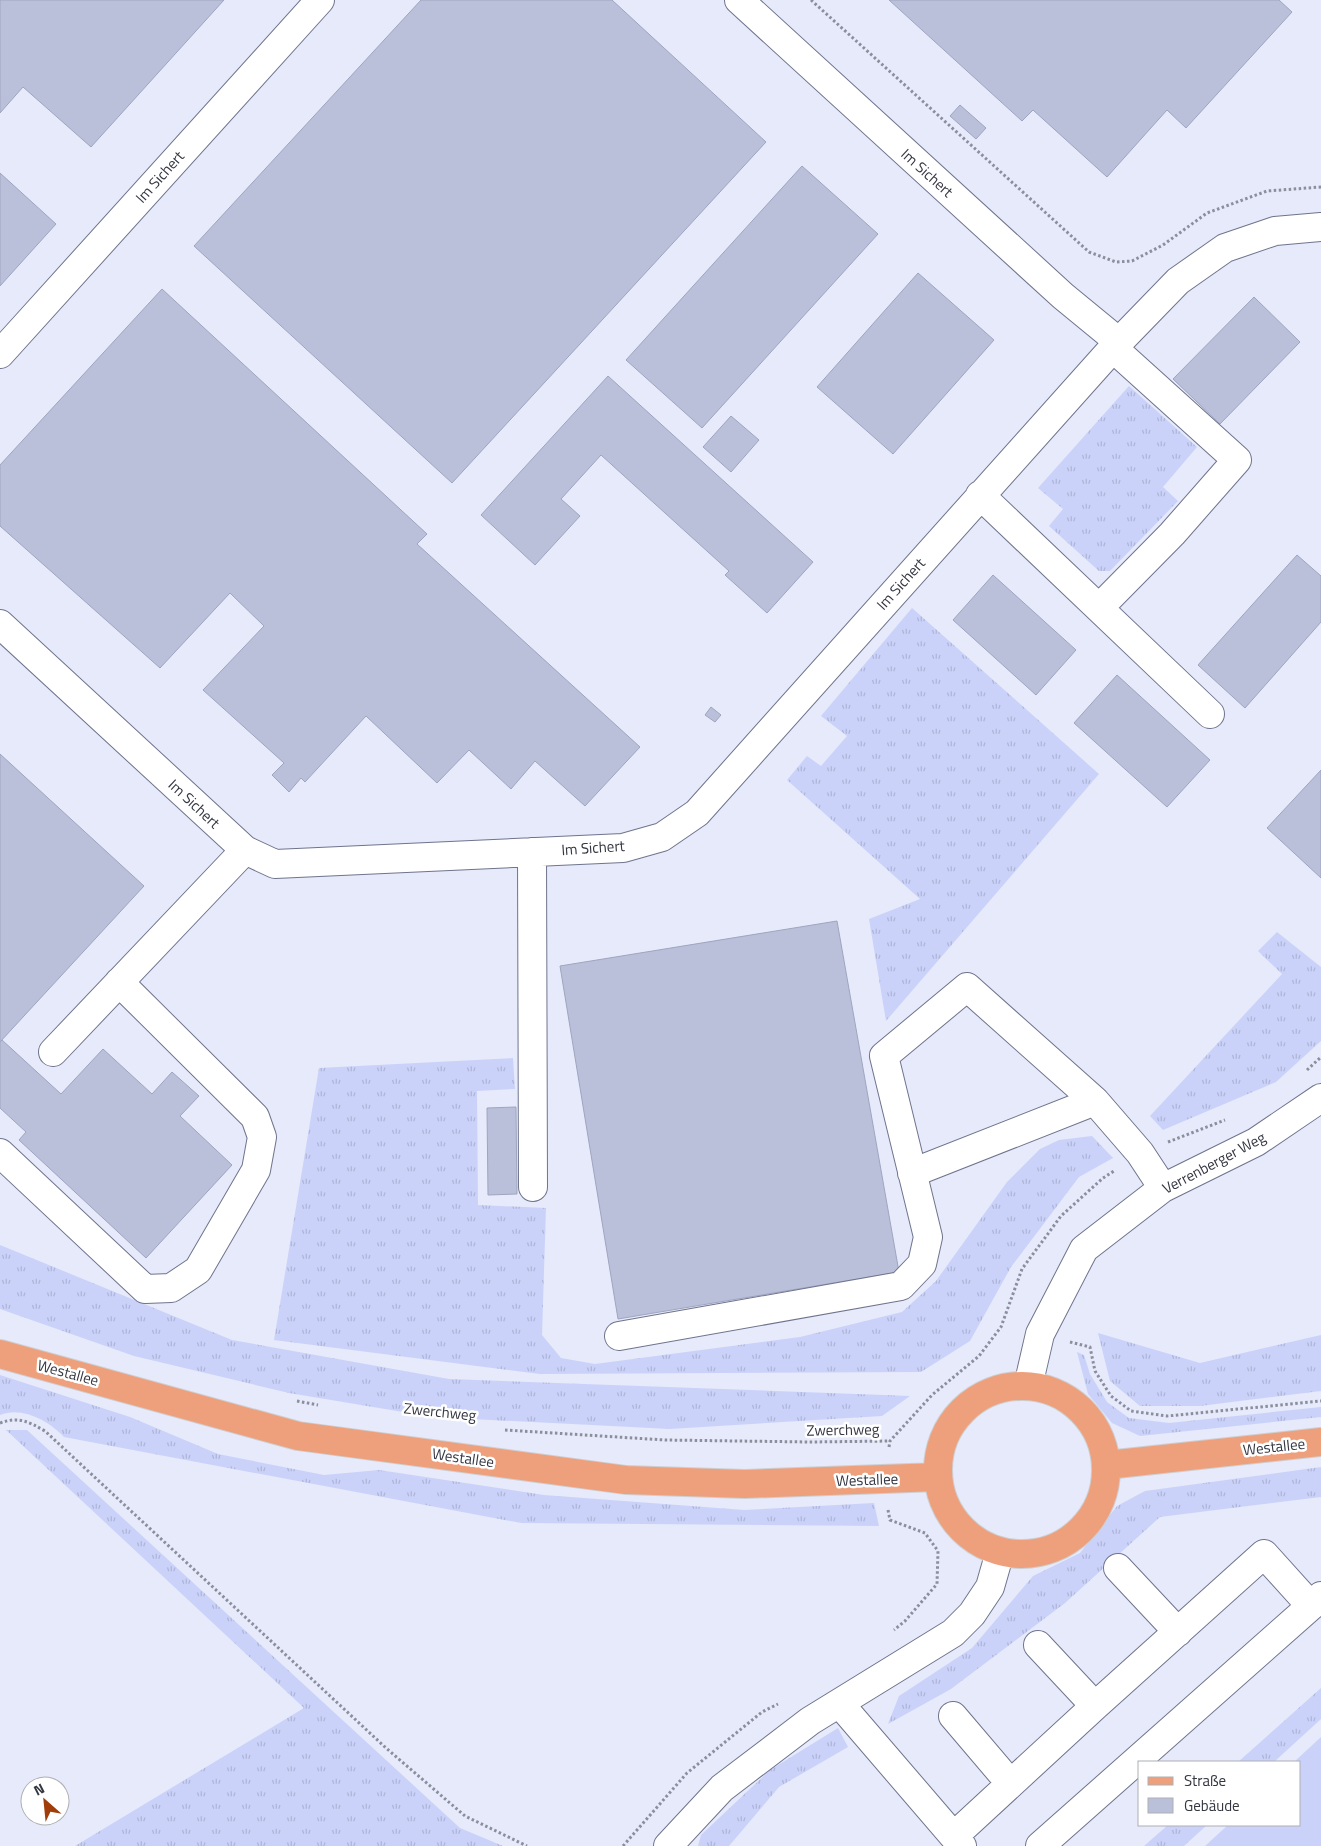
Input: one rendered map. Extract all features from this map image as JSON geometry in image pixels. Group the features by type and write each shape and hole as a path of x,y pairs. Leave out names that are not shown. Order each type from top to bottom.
{"main road":[{"name":"Westallee","path":"0,1354 298,1436 626,1480 745,1484 938,1477"},
{"path":"1012,1386 1040,1387 1066,1397 1087,1415 1101,1438 1107,1465 1104,1492 1092,1518 1074,1537 1048,1551 1020,1555 992,1550 967,1536 948,1514 938,1488 937,1459 946,1432 962,1409 986,1393 1012,1386"},
{"name":"Westallee","path":"1107,1465 1321,1442"}],"street":[{"name":"Im Sichert","path":"0,354 320,0"},
{"name":"Im Sichert","path":"739,0 1116,345"},
{"name":"Im Sichert","path":"0,624 245,850 275,864 624,848 662,837 696,813 980,495 1116,345 1178,281 1225,248 1275,231 1321,227"},
{"path":"1099,608 1172,534 1237,460 1116,345"},
{"path":"980,495 1210,714"},
{"path":"52,1052 245,850"},
{"path":"532,852 533,1187"},
{"path":"0,1153 145,1289 171,1288 198,1270 256,1170 262,1137 255,1117 119,982"},
{"path":"619,1336 901,1286 922,1264 928,1237 884,1056 967,987 1095,1101 1140,1153 1163,1188"},
{"name":"Verrenberger Weg","path":"1028,1386 1040,1334 1084,1249 1163,1188 1256,1142 1321,1098"},
{"path":"912,1173 1095,1101"},
{"path":"668,1846 722,1788 810,1722 953,1633 972,1614 990,1587 1000,1552"},
{"path":"840,1704 958,1841 1010,1783 1264,1554 1316,1601 1040,1846"},
{"path":"1118,1568 1178,1632"},
{"path":"1038,1645 1095,1706"},
{"path":"953,1716 1010,1783"}],"path":[{"path":"811,0 1089,252 1116,262 1132,261 1163,245 1207,212 1267,191 1321,187"},
{"path":"1001,1327 1040,1334 1090,1347 1095,1371 1111,1396 1131,1411 1166,1416 1321,1401"},
{"path":"297,1401 326,1406"},
{"path":"0,1424 8,1420 26,1420 45,1431 386,1748 458,1810 465,1816 527,1846"},
{"name":"Zwerchweg","path":"500,1430 664,1440 890,1441 883,1479"},
{"path":"883,1479 890,1520 925,1533 938,1551 937,1584 905,1621 890,1634"},
{"path":"623,1846 687,1773 762,1712 779,1703"}],"green space":[{"path":"1129,386 1197,447 1163,487 1178,501 1110,571 1099,571 1049,526 1063,509 1038,488"},
{"path":"912,608 1099,774 886,1021 869,919 920,899 787,780 807,756 821,766 847,736 821,716"},
{"path":"1277,932 1321,967 1321,1041 1276,1082 1163,1130 1150,1116 1282,974 1258,951"},
{"path":"513,1058 515,1089 477,1091 478,1205 546,1208 542,1335 561,1358 595,1364 800,1337 902,1312 936,1281 1007,1182 1040,1149 1059,1140 1092,1136 1113,1158 1079,1177 1011,1267 970,1341 921,1372 540,1374 274,1340 319,1068"},
{"path":"0,1245 232,1340 449,1379 910,1396 882,1416 670,1429 433,1417 289,1393 134,1356 0,1309"},
{"path":"1098,1333 1200,1363 1321,1335 1321,1391 1200,1406 1140,1406 1110,1381"},
{"path":"1077,1352 1084,1355 1090,1374 1107,1402 1129,1418 1169,1423 1321,1407 1321,1417 1140,1436 1112,1423 1088,1394"},
{"path":"0,1375 130,1417 218,1454 324,1475 379,1470 544,1495 744,1510 874,1503 879,1526 521,1523 64,1437 51,1426 35,1417 17,1412 0,1415"},
{"path":"6,1430 27,1430 460,1828 503,1846 75,1846 304,1708"},
{"path":"1321,1467 1321,1497 1160,1517 1065,1603 951,1689 888,1724 899,1696 972,1648 1033,1576 1080,1553 1117,1506 1145,1491"},
{"path":"1321,1688 1321,1719 1275,1761 1239,1761"},
{"path":"838,1728 848,1747 779,1787 729,1846 698,1846 701,1835 770,1770"},
{"path":"1321,1737 1321,1846 1205,1846 1227,1826 1301,1826 1301,1761 1295,1761"},
{"path":"1167,1826 1206,1826 1184,1846 1144,1846"}],"building":[{"path":"0,0 224,0 91,147 23,87 0,113"},
{"path":"421,0 612,0 766,142 452,483 194,246"},
{"path":"889,0 1279,0 1292,12 1186,128 1167,110 1107,177 1033,110 1022,121"},
{"path":"960,105 986,128 976,139 950,116"},
{"path":"802,166 878,234 702,428 626,360"},
{"path":"0,173 56,224 0,286"},
{"path":"918,273 994,340 893,454 817,387"},
{"path":"162,289 427,534 417,544 640,747 585,806 535,761 511,789 469,750 437,783 366,716 305,782 301,778 289,792 272,775 284,763 203,690 264,626 230,593 160,668 0,526 0,465"},
{"path":"1254,297 1300,342 1220,424 1173,379"},
{"path":"608,376 813,562 767,613 725,575 729,571 601,455 561,499 580,516 535,565 481,515"},
{"path":"731,416 759,440 731,472 703,447"},
{"path":"1297,555 1321,576 1321,622 1245,708 1198,665"},
{"path":"993,575 1076,650 1036,695 953,620"},
{"path":"1117,675 1210,760 1167,807 1074,723"},
{"path":"711,707 721,715 715,722 705,715"},
{"path":"0,754 144,886 0,1042"},
{"path":"1321,770 1321,878 1267,828"},
{"path":"837,921 899,1272 618,1319 560,966"},
{"path":"2,1040 61,1094 103,1049 152,1094 172,1072 199,1096 180,1116 232,1165 146,1258 19,1140 26,1132 0,1108 0,1042"},
{"path":"516,1107 517,1194 488,1195 487,1108"}]}
